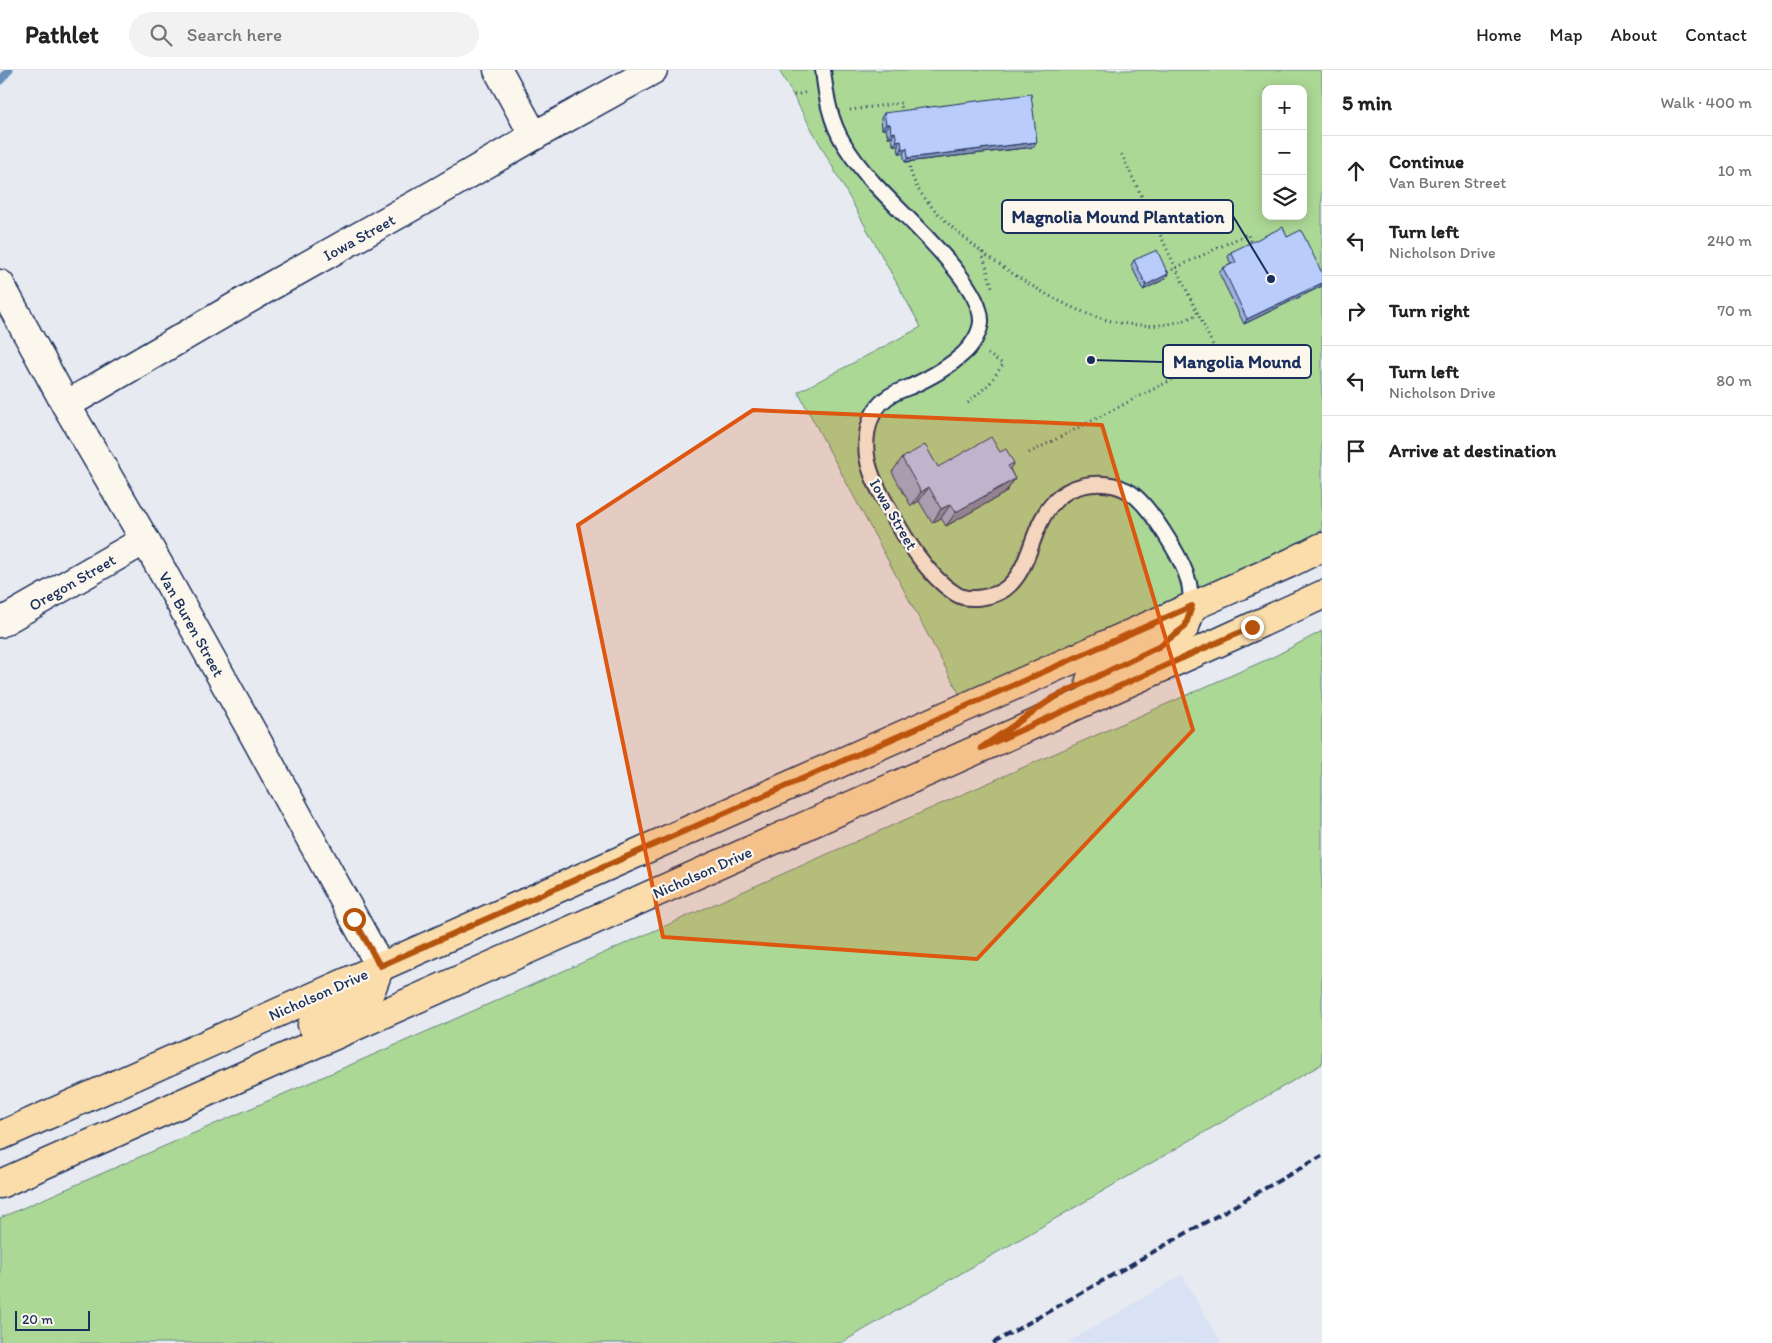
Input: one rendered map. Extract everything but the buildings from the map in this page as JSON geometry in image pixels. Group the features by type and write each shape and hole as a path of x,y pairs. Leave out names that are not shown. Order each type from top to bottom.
{"main road":[{"name":"Nicholson Drive","path":"0,1136 1290,563 1322,547"},
{"name":"Nicholson Drive","path":"0,1184 1322,595"},
{"path":"981,748 1053,698 1158,647 1185,627 1192,606"},
{"path":"162,1112 226,1064 344,1010 372,990 380,966"}],"street":[{"path":"498,70 534,136"},
{"name":"Iowa Street","path":"66,405 269,287 653,70"},
{"name":"Van Buren Street","path":"0,284 66,405 255,737 380,966"},
{"name":"Oregon Street","path":"0,624 144,540"}],"lane":[{"name":"Iowa Street","path":"823,70 830,112 835,128 845,146 873,182 923,234 961,278 974,295 979,308 981,323 977,336 969,348 950,366 889,396 878,406 870,422 866,438 870,471 893,517 915,551 944,586 959,597 987,597 1005,589 1020,572 1035,532 1047,510 1056,499 1068,491 1083,485 1094,483 1106,484 1129,492 1144,504 1156,521 1173,548 1188,580 1192,606"}],"path":[{"path":"794,95 813,91"},
{"path":"847,104 849,110 901,103 902,115"},
{"path":"1029,453 1218,356 1121,153"},
{"path":"909,162 914,179 922,194 962,235 982,251 1051,297 1094,316 1128,324 1155,325 1171,323 1198,314"},
{"path":"1163,275 1247,234 1253,245"}],"highlighted area":[{"path":"753,410 1102,425 1193,730 977,959 663,937 578,525"}],"shaded area":[{"path":"1182,1275 1221,1343 1067,1343"}],"green space":[{"path":"779,70 1322,70 1322,531 960,695 798,392 921,327"},
{"path":"1322,631 1322,1064 841,1343 0,1343 0,1218 1275,656"}],"waterway":[{"path":"0,81 9,70"}],"railway":[{"path":"993,1343 1322,1156"}],"place":[{"name":"Magnolia Mound Plantation","path":"1271,279"},
{"name":"Mangolia Mound","path":"1091,360"}],"route":[{"path":"354,919 380,966 1192,606 1185,627 1158,647 1053,698 981,748 1252,627"}]}
